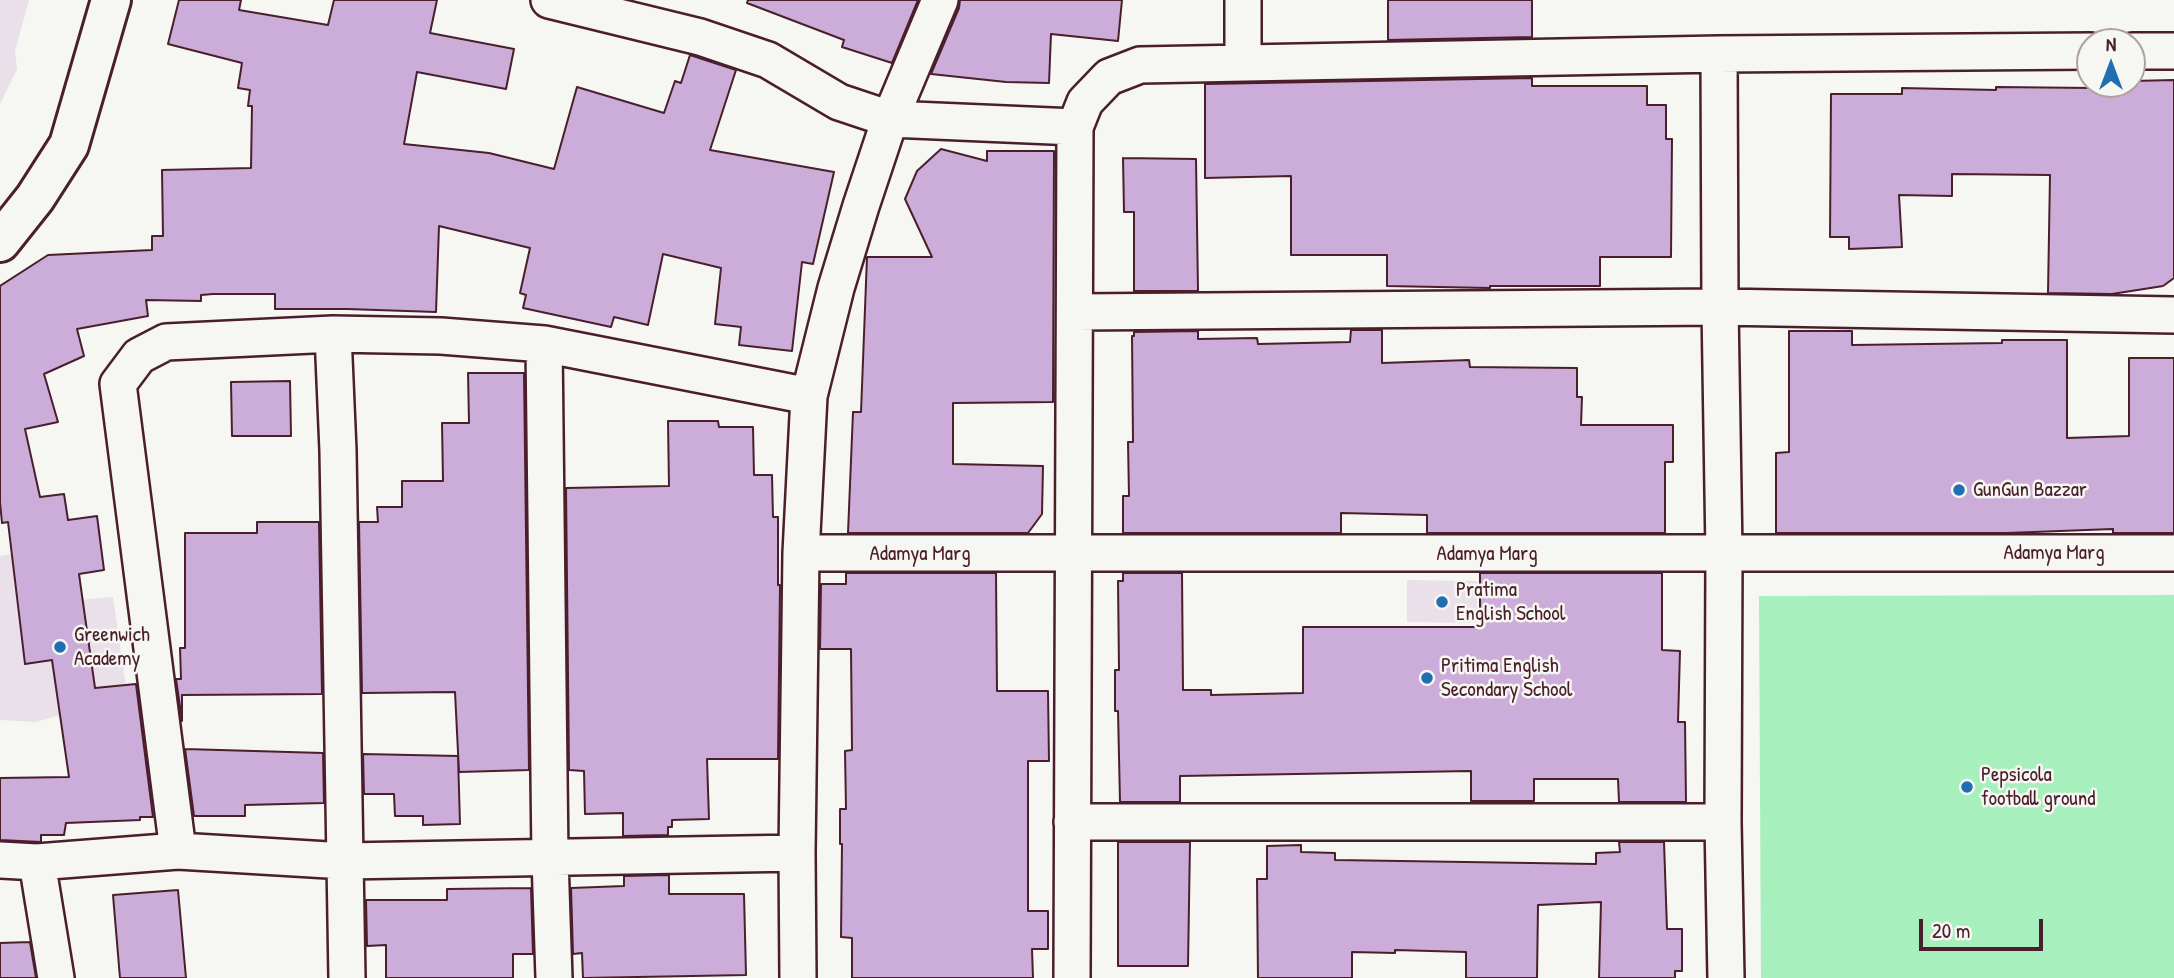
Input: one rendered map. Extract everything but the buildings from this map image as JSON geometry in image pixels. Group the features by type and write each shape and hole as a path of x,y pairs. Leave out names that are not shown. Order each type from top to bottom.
{"main road":[{"path":"0,242 35,198 69,145 111,0"}],"street":[{"path":"549,0 700,37 768,60 839,102 890,119 1075,127"},
{"path":"798,978 801,553 809,396 860,206 890,119 940,0"},
{"path":"1243,0 1243,62"},
{"path":"1072,978 1075,127 1085,102 1109,78 1140,65 1243,62 2076,51"},
{"path":"2146,51 2174,51"},
{"path":"1719,54 1726,978"},
{"path":"1076,312 1720,307 2174,315"},
{"path":"178,851 118,384 139,356 166,342 333,334 441,336 544,345 809,396"},
{"path":"333,334 338,464 347,978"},
{"path":"544,345 550,859 554,978"},
{"name":"Adamya Marg","path":"801,553 2174,553"},
{"path":"1072,822 1723,822"},
{"path":"0,860 37,862 178,851 345,862 797,853"},
{"path":"37,862 56,978"}],"shaded area":[{"path":"0,0 29,0 15,51 17,69 0,104"},
{"name":"Greenwich Academy","path":"68,544 81,600 113,597 127,695 36,722 0,720 0,556"},
{"name":"Pratima English School","path":"1407,580 1477,581 1477,623 1407,622"}],"green space":[{"name":"Pepsicola football ground","path":"2174,595 2174,978 1761,978 1759,596"}],"place":[{"name":"GunGun Bazzar","path":"1959,490"},
{"name":"Pratima English School","path":"1442,602"},
{"name":"Greenwich Academy","path":"60,647"},
{"name":"Pritima English Secondary School","path":"1427,678"},
{"name":"Pepsicola football ground","path":"1967,787"}]}
